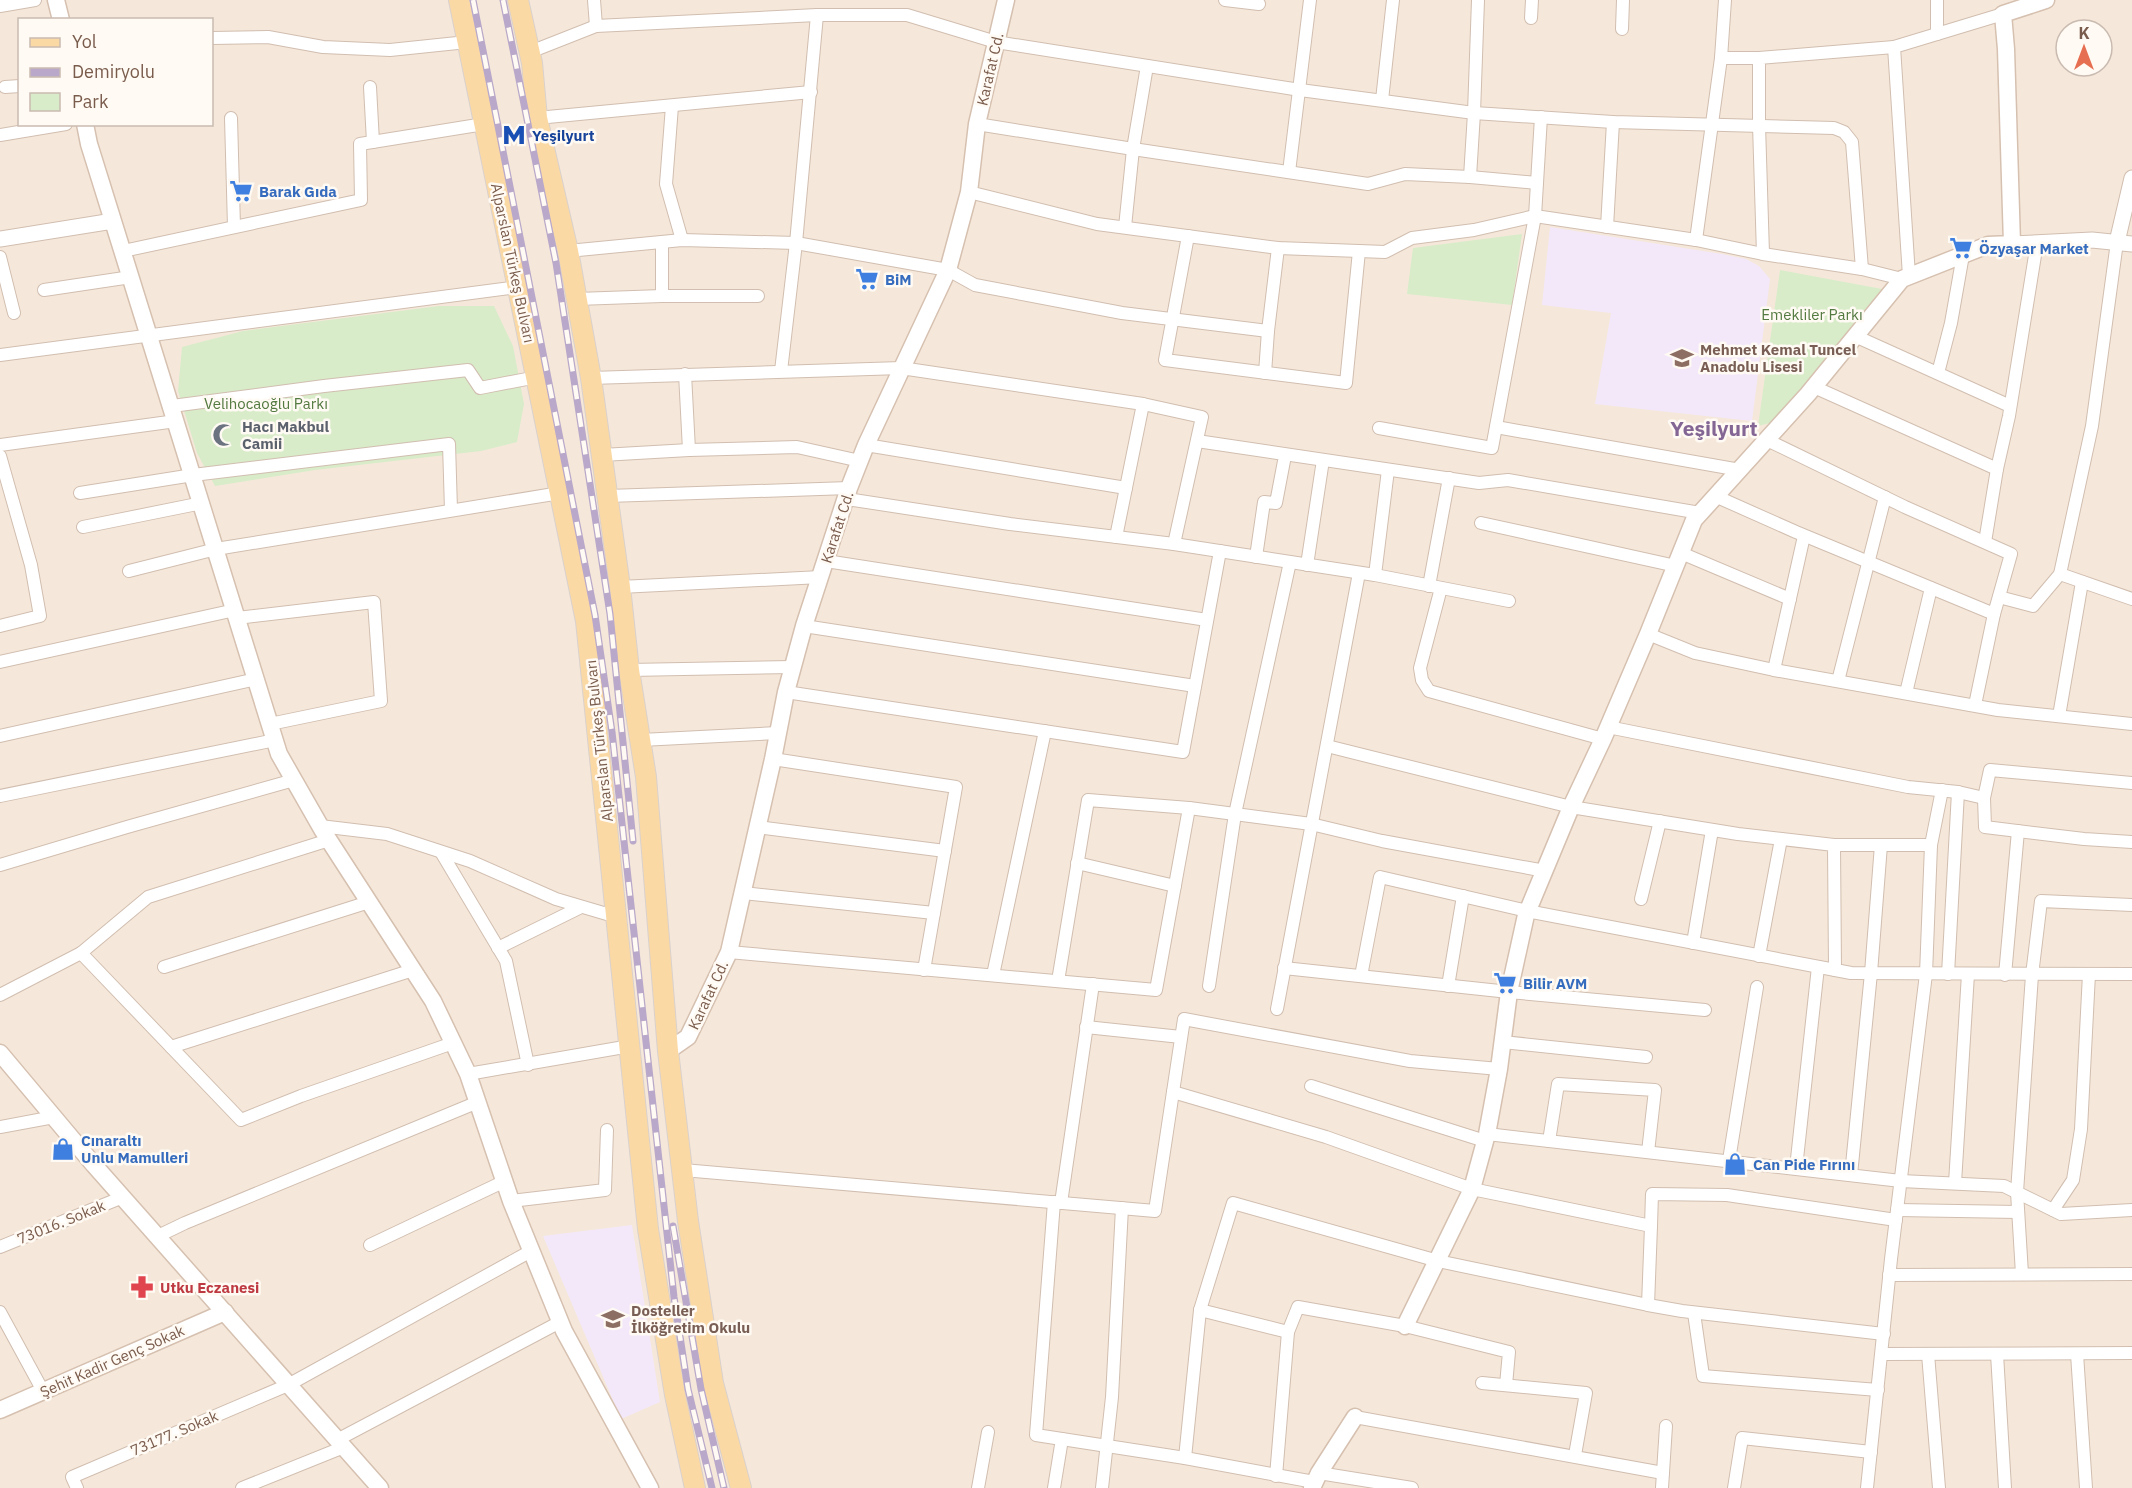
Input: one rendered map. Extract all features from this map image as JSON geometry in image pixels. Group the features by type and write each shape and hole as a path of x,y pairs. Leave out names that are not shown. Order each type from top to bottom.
{"main road":[{"path":"56,0 60,18"},
{"name":"Alparslan Türkeş Bulvarı","path":"459,0 586,621 648,1229 675,1395 695,1488"},
{"path":"518,0 530,52 537,118 568,251 591,378 629,670 646,777 668,1051 688,1221 713,1383 741,1488"},
{"name":"Karafat Cd.","path":"668,1051 688,1037 729,952 786,692 804,626 866,445 948,270 969,192 977,124 1006,0"},
{"path":"1405,1326 1472,1189 1486,1138 1500,1069 1509,992 1527,911 1571,807 1606,733 1694,520 1814,387 1905,277 1988,245 2012,244 2006,49 2002,14 2046,0"},
{"path":"86,126 279,754 325,833 433,1002 468,1074 511,1201 560,1322 650,1488"},
{"path":"1,1056 380,1488"},
{"name":"Şehit Kadir Genç Sokak","path":"0,1410 225,1312"},
{"path":"1315,1481 1355,1417"}],"street":[{"path":"0,6 35,0"},
{"path":"594,0 596,26"},
{"path":"1225,0 1258,4"},
{"path":"1289,172 1310,0"},
{"path":"1382,100 1393,0"},
{"path":"1470,177 1478,0"},
{"path":"1531,18 1532,0"},
{"path":"1622,29 1623,0"},
{"path":"1696,240 1721,58 1725,0"},
{"path":"1937,0 1937,34"},
{"path":"1721,58 1759,58 1894,47 2002,14"},
{"path":"530,52 596,26 817,15 907,15 996,42 1300,90 1474,113 1613,123 1834,128 1844,132 1852,142 1862,269"},
{"path":"781,371 796,243 817,15"},
{"path":"213,38 268,37 323,47 390,50 467,42"},
{"path":"969,192 1096,224 1278,248 1385,252 1412,238 1474,230 1535,216 1696,240 1763,254 1905,277 1894,47"},
{"path":"1759,58 1763,254"},
{"path":"1125,227 1147,66"},
{"path":"5,87 18,86"},
{"path":"370,87 373,142"},
{"path":"537,118 811,92"},
{"path":"672,106 666,184 682,240"},
{"path":"1379,428 1492,448 1535,216 1541,117"},
{"path":"231,118 234,227"},
{"path":"1607,227 1613,123"},
{"path":"123,250 361,201 360,144 484,124"},
{"path":"977,124 1368,184 1405,174 1537,183"},
{"path":"0,135 54,126"},
{"path":"1999,597 2033,606 2060,574 2092,426 2124,243 2132,178"},
{"path":"0,239 113,221"},
{"path":"1188,236 1165,360 1346,383 1359,251"},
{"path":"568,251 682,240 796,243 948,270 975,285 1122,313 1268,331"},
{"path":"2012,244 2092,240 2124,243"},
{"path":"662,242 662,296"},
{"path":"1985,542 2037,243"},
{"path":"1265,373 1278,248"},
{"path":"1938,373 1951,323 1963,255"},
{"path":"0,257 14,313"},
{"path":"44,290 131,276"},
{"path":"0,355 518,287"},
{"path":"577,299 758,296"},
{"path":"1855,336 2010,406"},
{"path":"591,378 901,368 1143,404 1202,417 1174,544"},
{"path":"0,445 324,386 468,370 480,388 537,377"},
{"path":"685,374 689,450"},
{"path":"1814,387 1997,469"},
{"path":"1116,537 1143,404"},
{"path":"1496,427 1740,470"},
{"path":"1767,440 2011,554 1994,615 1975,705"},
{"path":"1197,441 1479,483 1508,480 1701,513"},
{"path":"80,493 193,475 449,444 451,510"},
{"path":"866,445 1126,488"},
{"path":"602,455 797,447 860,461"},
{"path":"0,456 31,565 40,616 0,626"},
{"path":"1307,565 1323,460"},
{"path":"1256,557 1264,502 1276,503 1284,461"},
{"path":"1375,575 1388,470"},
{"path":"1449,478 1435,587 1420,668 1422,680 1429,690 1606,733 1908,787 1958,792 1984,798"},
{"path":"129,571 216,549 560,493"},
{"path":"608,496 848,493 1010,524 1220,551 1375,575 1509,601"},
{"path":"1715,496 1804,536 1994,615"},
{"path":"1838,681 1885,497"},
{"path":"83,527 202,503"},
{"path":"1481,523 1678,560 1790,599"},
{"path":"1774,670 1804,536"},
{"path":"786,692 1184,752 1220,551"},
{"path":"1209,986 1235,814 1290,562"},
{"path":"620,587 823,569 1207,620"},
{"path":"1277,1009 1359,573"},
{"path":"2060,574 2132,599"},
{"path":"2059,716 2082,582"},
{"path":"1906,693 1931,588"},
{"path":"0,662 236,614 374,602 381,701 272,732 0,796"},
{"path":"804,626 1195,686"},
{"path":"1648,634 1695,653 1774,670 1975,705 2132,724"},
{"path":"629,670 792,667"},
{"path":"0,736 256,680"},
{"path":"993,975 1045,731"},
{"path":"641,740 778,733"},
{"path":"1327,746 1571,807 1712,830 1834,845 1931,845"},
{"path":"773,759 956,787 924,970"},
{"path":"2132,783 1990,770 1984,798 1985,827 2084,839 2132,842"},
{"path":"0,865 294,780"},
{"path":"1867,1488 1926,974 1931,845 1942,790"},
{"path":"1948,974 1958,792"},
{"path":"1058,981 1088,800 1189,808 1311,824 1382,841 1545,871"},
{"path":"729,952 1156,990 1189,808"},
{"path":"1641,899 1660,821"},
{"path":"757,827 945,851"},
{"path":"1693,943 1712,830"},
{"path":"2005,975 2019,831"},
{"path":"0,995 81,953 148,897 325,833 387,834 470,861 556,899 617,917"},
{"path":"1759,956 1781,839"},
{"path":"1834,845 1835,970"},
{"path":"1851,1175 1881,845"},
{"path":"441,852 506,961 528,1065"},
{"path":"1077,863 1175,886"},
{"path":"1361,976 1380,877 1527,911 1835,970 1926,974 2132,974"},
{"path":"743,893 934,913"},
{"path":"1448,986 1463,896"},
{"path":"2022,1274 2017,1192 2032,975 2042,901 2132,905"},
{"path":"164,967 369,902"},
{"path":"498,948 581,907"},
{"path":"81,953 241,1120 301,1096 453,1043"},
{"path":"1796,1168 1818,967"},
{"path":"1284,968 1705,1010"},
{"path":"171,1047 413,970"},
{"path":"1955,1184 1968,974"},
{"path":"2053,1210 2073,1180 2081,1129 2089,974"},
{"path":"1093,984 1058,1202 1036,1435 1185,1458 1276,1476 1412,1488"},
{"path":"1729,1160 1757,987"},
{"path":"683,1170 1155,1211 1184,1019 1410,1061 1500,1069"},
{"path":"1086,1026 1181,1036"},
{"path":"1503,1042 1646,1057"},
{"path":"468,1074 630,1046"},
{"path":"1549,1141 1558,1084 1655,1090 1648,1152"},
{"path":"1311,1086 1486,1138 1549,1141 1901,1180 2004,1186 2061,1214 2132,1210"},
{"path":"1173,1092 1326,1137 1472,1189 1650,1226"},
{"path":"158,1236 184,1223 478,1102"},
{"path":"0,1127 54,1116"},
{"path":"511,1201 605,1190 607,1130"},
{"path":"370,1245 505,1180"},
{"path":"1648,1305 1652,1194 1727,1195 1897,1215 2018,1212"},
{"name":"73016. Sokak","path":"0,1247 123,1197"},
{"path":"1185,1458 1200,1310 1233,1203 1438,1262 1648,1305 1694,1313 1884,1334"},
{"path":"1102,1488 1112,1397 1122,1208"},
{"path":"288,1385 531,1251"},
{"path":"1890,1275 2132,1274"},
{"path":"1276,1476 1288,1332 1298,1307 1405,1326 1509,1352 1506,1385"},
{"path":"1200,1310 1288,1332"},
{"path":"0,1312 43,1391"},
{"path":"1694,1313 1703,1376 1878,1390"},
{"path":"242,1488 340,1443 560,1322"},
{"path":"1882,1354 2132,1353"},
{"path":"1928,1354 1939,1488"},
{"path":"1997,1354 2005,1488"},
{"path":"2077,1354 2086,1488"},
{"path":"1482,1383 1586,1393 1575,1455"},
{"name":"73177. Sokak","path":"77,1488 72,1477 288,1385"},
{"path":"1355,1417 1517,1447 1575,1455 1663,1473"},
{"path":"1662,1488 1666,1426"},
{"path":"978,1488 988,1432"},
{"path":"1734,1488 1742,1438 1871,1452"},
{"path":"1054,1488 1062,1439"}],"shaded area":[{"path":"0,0 2132,0 2132,1488 0,1488"},
{"name":"Mehmet Kemal Tuncel Anadolu Lisesi","path":"1550,227 1722,254 1746,259 1759,266 1770,279 1752,421 1595,404 1611,313 1542,305"},
{"name":"Dosteller İlköğretim Okulu","path":"632,1225 660,1402 621,1419 543,1236"}],"green space":[{"path":"1522,234 1512,305 1407,294 1413,248"},
{"name":"Emekliler Parkı","path":"1780,270 1882,289 1774,422 1758,426"},
{"name":"Velihocaoğlu Parkı","path":"439,306 494,306 513,346 524,404 517,442 481,451 315,470 215,486 197,453 178,391 182,347 243,331"}],"railway":[{"path":"473,0 595,615 612,732 674,1297 688,1389 712,1488"},
{"path":"503,0 556,263 610,614 633,841"},
{"path":"673,1226 701,1389 724,1488"}],"place":[{"name":"Yeşilyurt","path":"514,135"},
{"name":"Barak Gıda","path":"241,191"},
{"name":"Özyaşar Market","path":"1961,248"},
{"name":"BiM","path":"867,279"},
{"name":"Mehmet Kemal Tuncel Anadolu Lisesi","path":"1682,358"},
{"name":"Hacı Makbul Camii","path":"224,435"},
{"name":"Bilir AVM","path":"1505,983"},
{"name":"Cınaraltı Unlu Mamulleri","path":"63,1149"},
{"name":"Can Pide Fırını","path":"1735,1164"},
{"name":"Utku Eczanesi","path":"142,1287"},
{"name":"Dosteller İlköğretim Okulu","path":"613,1319"}],"district":[{"name":"Yeşilyurt","path":"1714,428"}]}
